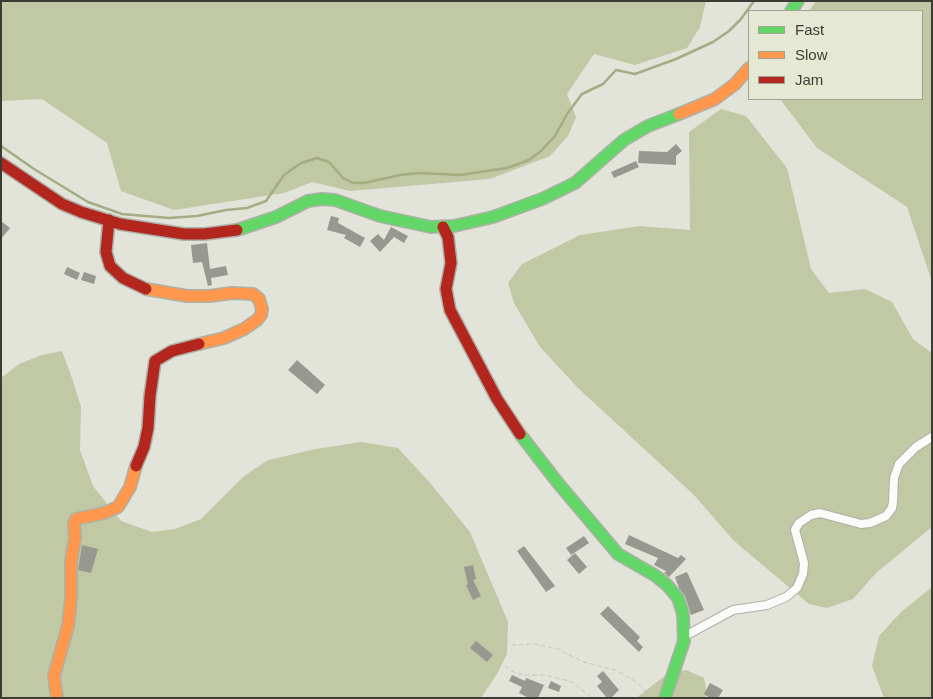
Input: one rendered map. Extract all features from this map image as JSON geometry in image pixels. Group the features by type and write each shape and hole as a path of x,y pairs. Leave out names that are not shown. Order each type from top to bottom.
{"street":[{"path":"1,163 62,204 81,212 109,220 184,234 222,233 253,226 308,201 322,199 335,200 380,216 418,225 443,227 492,217 554,194 579,180 616,146 640,130 716,99 735,84 748,69"},
{"path":"57,698 54,676 68,626 71,599 71,562 75,538 74,524 76,519 104,513 118,507 130,487 144,447 148,428 150,396 156,362 172,351 224,338 244,329 257,320 261,315 262,309 259,299 253,294 232,293 187,296 143,288 123,278 110,266 106,252 109,220"},
{"path":"443,227 448,237 450,253 446,289 450,310 497,399 519,434 618,554 649,571 678,598 683,614 685,636 665,698"},
{"path":"685,636 734,610 771,604 782,600 792,593 801,581 804,568 795,530 799,523 811,514 820,513 861,524 870,523 886,516 892,508 894,478 899,464 916,447 932,437"}],"path":[{"path":"477,573 498,599 504,636 512,645 536,644 558,649 582,662 615,670 632,679 654,698"},
{"path":"505,666 523,676 546,675 572,682 592,698"}],"green space":[{"path":"1,1 706,1 700,27 687,48 635,65 594,54 567,94 576,117 568,136 550,156 490,179 350,191 312,182 284,193 174,210 121,191 107,143 42,99 1,101"},
{"path":"816,1 932,1 932,282 907,207 817,148 781,100 923,100 923,10 810,10"},
{"path":"721,109 746,116 787,168 811,269 829,293 865,289 892,302 913,339 932,353 932,527 876,573 853,599 827,608 809,604 734,541 694,495 578,388 540,347 514,303 508,283 522,264 580,235 640,226 690,230 689,132"},
{"path":"62,351 81,407 80,450 93,486 121,521 152,532 175,529 201,519 244,476 268,460 316,449 361,442 398,448 431,484 470,532 508,622 507,654 497,674 481,698 1,698 1,378 19,364 42,355"},
{"path":"932,587 932,698 884,698 872,666 879,636 901,612"},
{"path":"686,670 704,678 707,692 706,698 636,698 666,675"}],"building":[{"path":"676,144 682,151 676,156 676,165 638,163 639,151 667,152"},
{"path":"636,161 639,167 614,178 611,172"},
{"path":"331,216 339,218 338,223 365,238 360,247 344,238 346,235 327,230"},
{"path":"1,221 10,228 1,239"},
{"path":"391,227 408,236 404,243 394,237 380,252 370,241 378,234 384,240"},
{"path":"207,243 210,269 226,266 228,275 211,278 212,285 208,286 202,262 193,263 191,245"},
{"path":"67,267 80,273 77,280 64,274"},
{"path":"84,272 96,276 94,284 81,280"},
{"path":"297,360 325,385 317,394 288,370"},
{"path":"629,535 678,558 681,555 686,559 669,577 664,573 666,571 654,565 658,558 625,544"},
{"path":"584,536 589,543 571,555 566,548"},
{"path":"82,545 98,549 91,573 78,570"},
{"path":"524,546 555,586 546,592 517,551"},
{"path":"575,553 587,567 579,574 567,560"},
{"path":"473,565 476,579 473,580 481,596 473,600 466,585 468,585 464,567"},
{"path":"687,572 704,610 691,615 685,596 679,588 675,577"},
{"path":"608,606 640,637 637,641 643,647 639,652 600,614"},
{"path":"476,641 493,655 487,662 470,648"},
{"path":"603,671 619,690 611,698 607,698 597,686 602,682 597,676"},
{"path":"512,675 525,681 526,678 544,685 538,698 529,698 519,693 522,687 509,681"},
{"path":"551,681 561,686 559,692 548,688"},
{"path":"710,683 723,690 718,698 710,698 704,694"}],"waterway":[{"path":"1,146 88,202 122,214 169,218 197,216 247,208 266,201 284,175 301,163 317,158 329,162 343,178 353,183 364,183 400,175 420,173 460,175 507,168 529,160 541,151 555,136 567,114 582,94 603,84 616,70 635,74 676,59 713,42 729,31 741,19 754,1"}],"traffic: fast":[{"path":"792,10 798,1"},
{"path":"237,230 276,217 308,201 322,199 335,200 380,216 431,227 454,226 493,217 542,199 575,183 624,140 648,126 679,114"},
{"path":"520,434 558,483 618,554 656,576 678,598 683,614 684,641 665,698"}],"traffic: slow":[{"path":"679,114 715,99 735,84 748,69"},
{"path":"146,289 187,296 232,293 253,294 259,299 262,309 261,315 257,320 244,329 224,338 199,344"},
{"path":"57,698 54,676 68,626 71,599 71,562 75,538 74,524 76,519 104,513 118,507 130,487 136,466"}],"traffic: jam":[{"path":"1,163 62,204 120,224 184,234 204,234 237,230"},
{"path":"109,220 106,252 110,266 123,278 146,289"},
{"path":"443,227 448,237 451,263 446,289 450,310 497,399 520,434"},
{"path":"136,466 144,447 148,428 155,361 172,351 199,344"}]}
